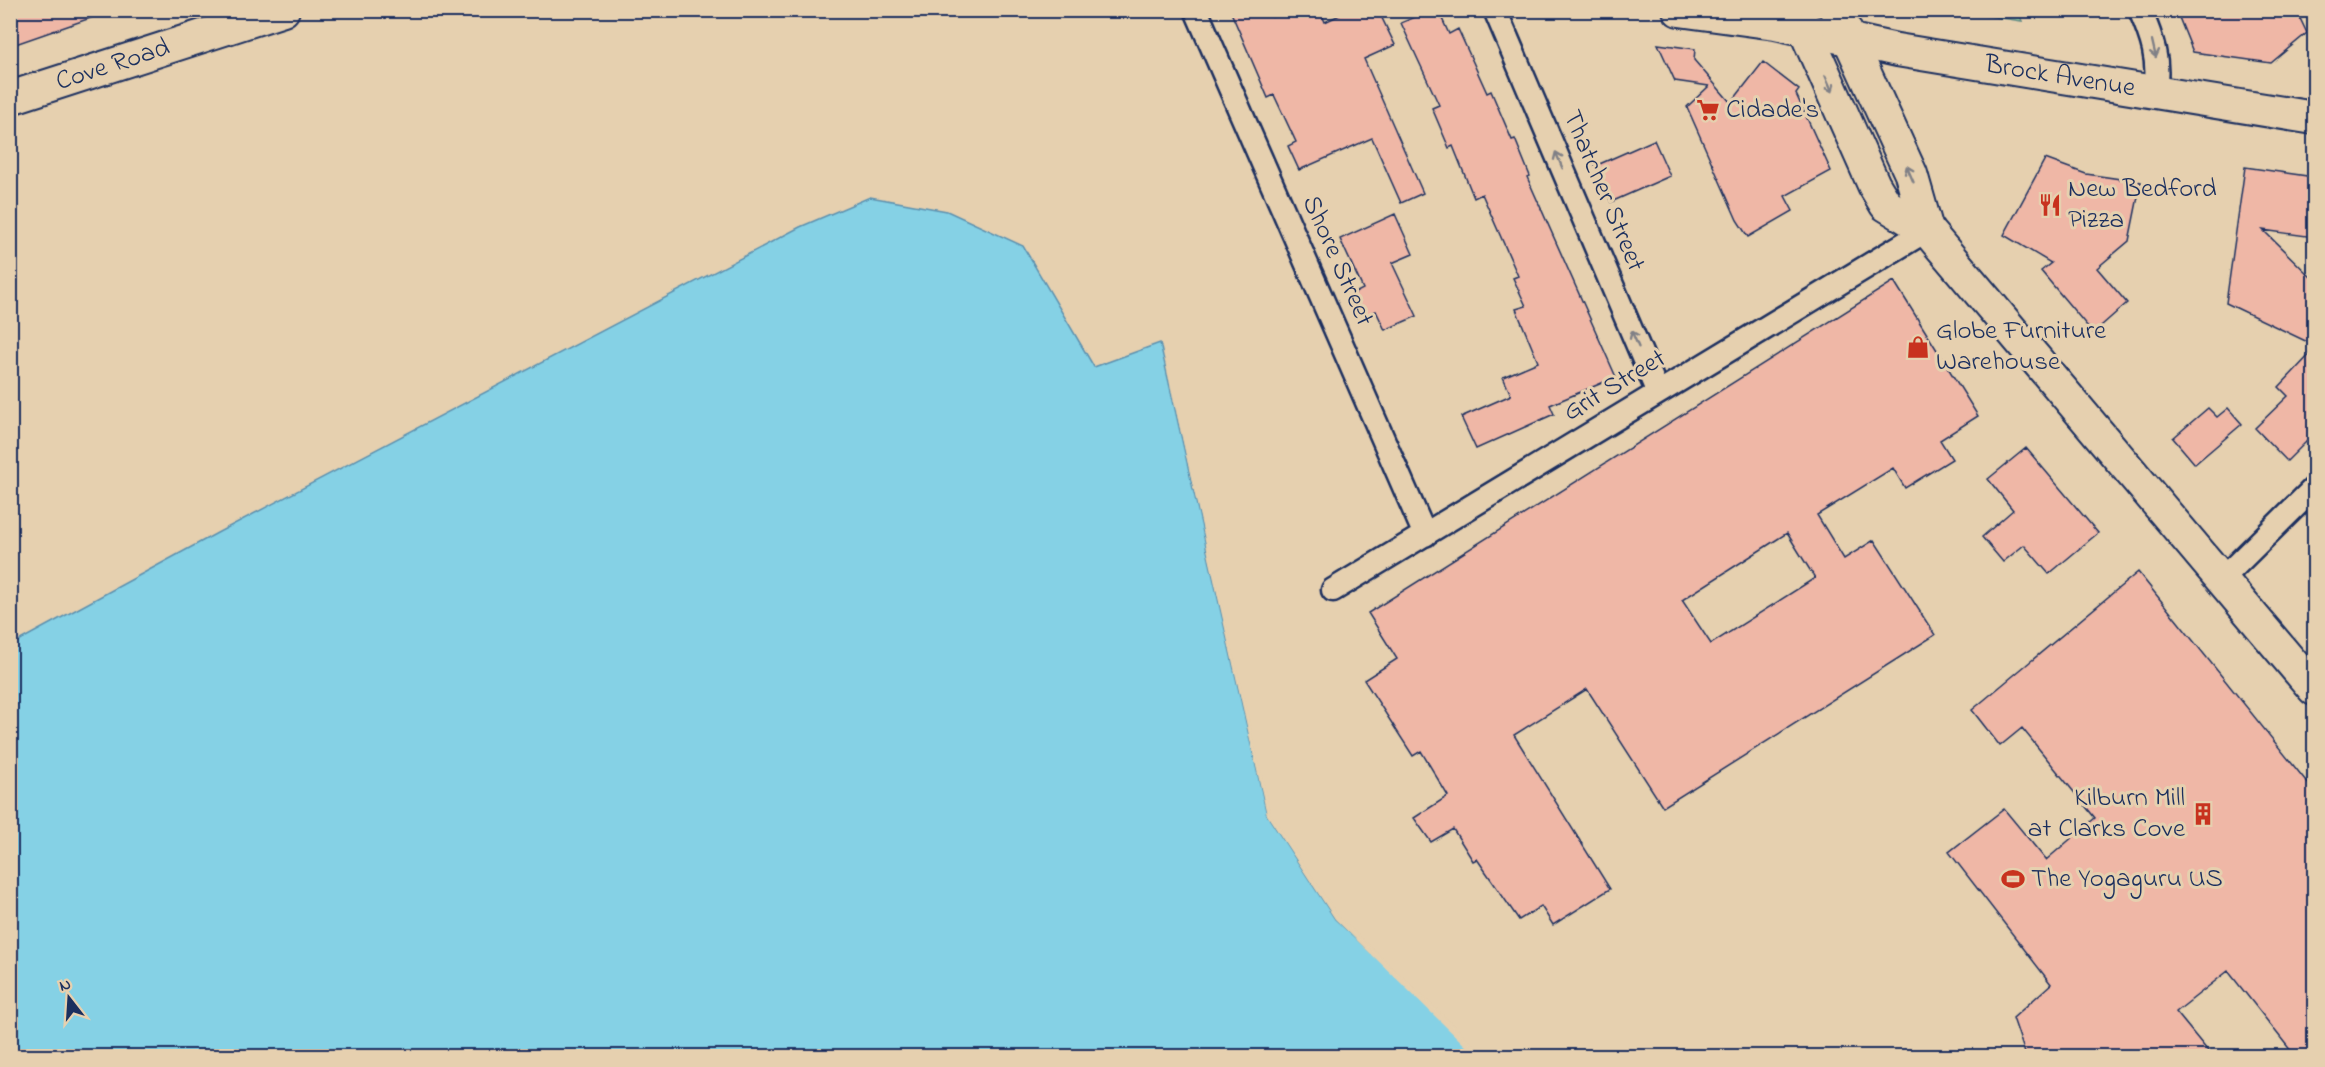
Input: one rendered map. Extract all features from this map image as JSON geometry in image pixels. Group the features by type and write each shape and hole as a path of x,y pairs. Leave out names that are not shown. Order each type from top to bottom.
{"main road":[{"name":"Cove Road","path":"10,98 283,10"},
{"path":"1679,10 1775,23 1801,21 1879,195 1886,205 1927,230 2223,578 2314,689"},
{"path":"1836,10 1911,174 1927,230"},
{"name":"Brock Avenue","path":"1801,21 1850,40 2314,118"}],"street":[{"name":"Shore Street","path":"1196,10 1425,535"},
{"name":"Thatcher Street","path":"1495,10 1658,393"},
{"path":"2140,10 2156,50 2158,73 2155,90"},
{"name":"Grit Street","path":"1333,590 1927,230"},
{"path":"2223,578 2314,488"}],"green space":[{"path":"1956,11 2018,11 2022,21"}],"water":[{"path":"870,197 947,211 1023,246 1094,367 1160,343 1267,815 1335,919 1482,1056 11,1056 11,645 219,532 800,227"}],"pier":[{"path":"1160,340 1270,814 1338,917 1485,1056 1476,1056 1335,919 1267,815"}],"building":[{"path":"10,10 101,10 102,14 10,46"},
{"path":"1230,10 1269,10 1272,17 1288,10 1320,10 1325,22 1350,10 1378,10 1395,45 1364,59 1423,193 1401,203 1372,138 1299,170 1288,146 1296,142 1274,95 1268,98"},
{"path":"2176,10 2296,10 2307,33 2271,63 2193,52"},
{"path":"1427,12 1429,16 1439,12 1449,34 1458,29 1487,93 1491,91 1512,140 1515,139 1530,176 1527,177 1616,377 1550,405 1554,414 1476,449 1461,417 1511,395 1503,377 1538,362 1516,309 1526,306 1513,278 1518,276 1482,194 1474,198 1453,146 1449,148 1432,108 1439,105 1401,23"},
{"path":"1658,44 1695,49 1694,60 1731,103 1763,62 1799,90 1796,94 1831,171 1785,196 1793,211 1748,237 1737,220 1687,107 1709,86 1675,81"},
{"path":"1654,140 1670,176 1611,202 1595,166"},
{"path":"2045,159 2086,174 2141,182 2129,241 2097,268 2127,303 2093,333 2041,271 2051,263 2004,235"},
{"path":"2245,167 2314,177 2314,237 2263,230 2314,280 2314,345 2226,303"},
{"path":"1395,214 1413,254 1392,263 1417,316 1385,330 1376,311 1363,317 1353,294 1363,289 1340,239"},
{"path":"1894,281 1978,416 1940,440 1952,459 1905,488 1893,468 1817,515 1844,559 1874,540 1935,635 1663,807 1587,689 1514,735 1610,889 1553,925 1541,906 1519,920 1477,859 1473,861 1453,829 1431,842 1414,818 1448,796 1421,751 1413,756 1364,680 1397,659 1368,613","holes":["1787,533 1815,578 1711,644 1682,600"]},
{"path":"2314,350 2314,434 2287,461 2255,428 2288,396 2279,387"},
{"path":"2208,408 2217,417 2228,408 2242,424 2195,464 2173,438"},
{"path":"2026,448 2098,533 2049,574 2024,545 2003,562 1982,537 2013,510 1988,479"},
{"name":"Kilburn Mill at Clarks Cove","path":"2138,572 2314,791 2314,1056 2295,1056 2228,971 2176,1012 2212,1056 2026,1056 2013,1018 2051,984 1949,852 2004,809 2046,860 2095,818 2022,728 2000,746 1972,710"}],"place":[{"name":"Cidade's","path":"1708,110"},
{"name":"New Bedford Pizza","path":"2050,205"},
{"name":"Globe Furniture Warehouse","path":"1918,347"},
{"name":"Kilburn Mill at Clarks Cove","path":"2203,814"},
{"name":"The Yogaguru US","path":"2013,879"}]}
